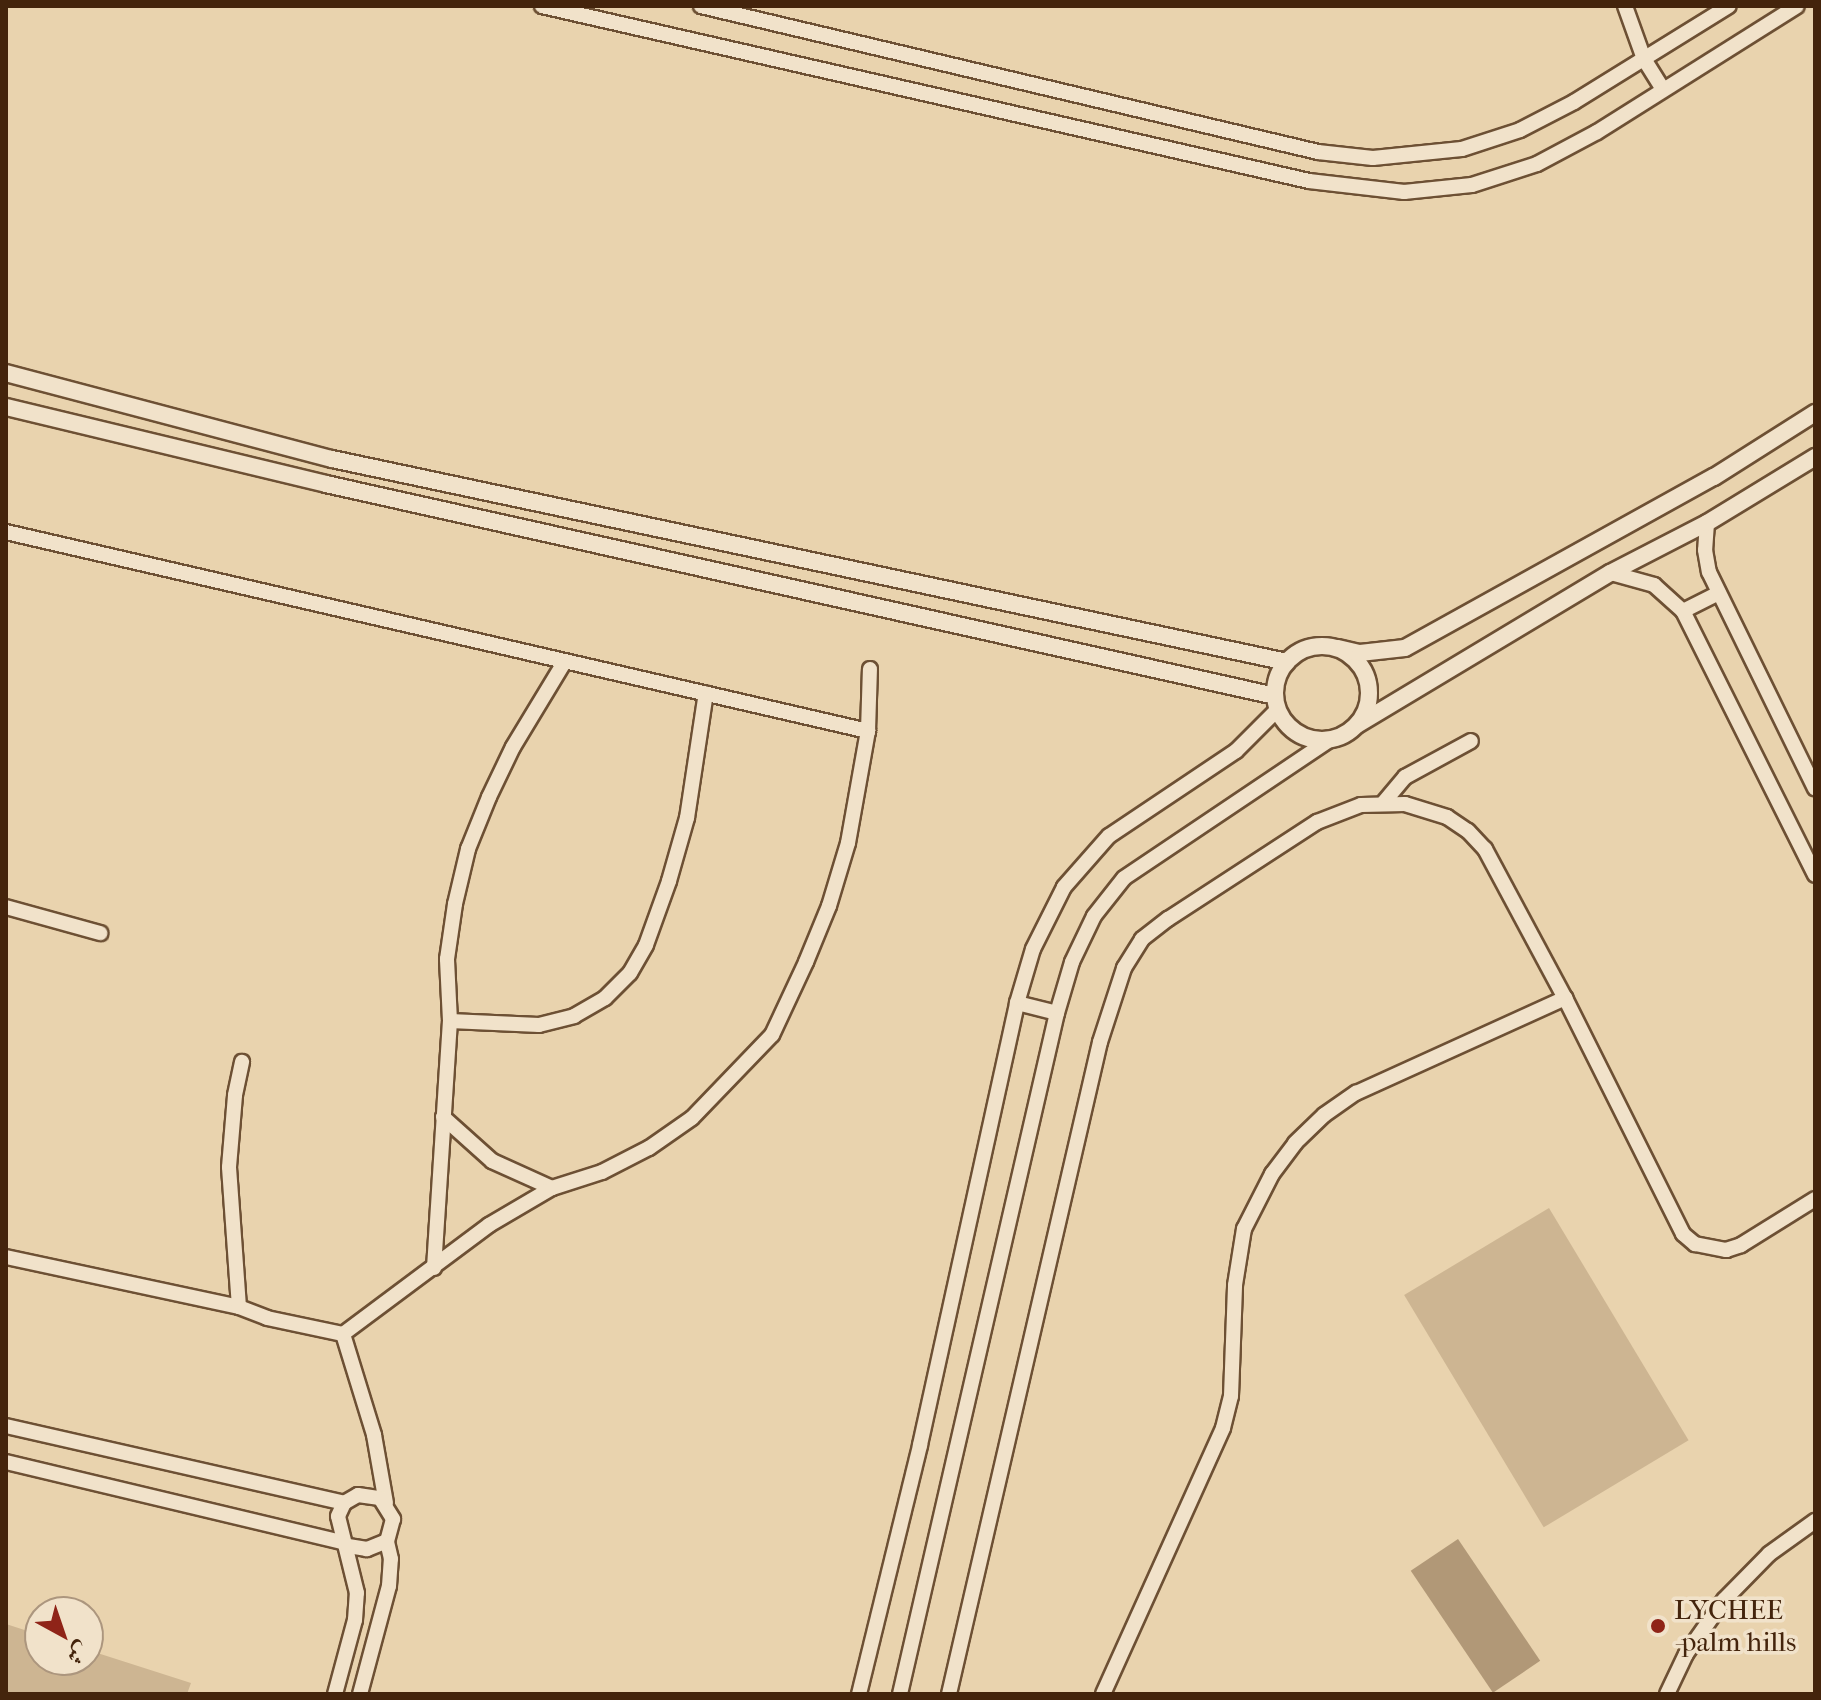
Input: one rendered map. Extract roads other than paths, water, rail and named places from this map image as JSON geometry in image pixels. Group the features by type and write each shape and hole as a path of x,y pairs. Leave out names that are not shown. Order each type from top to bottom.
{"street":[{"path":"542,6 1309,181 1371,191 1438,190 1505,176 1568,150 1797,6"},
{"path":"701,6 1318,152 1373,158 1431,154 1491,141 1548,117 1729,6"},
{"path":"1625,6 1644,59 1663,90"},
{"path":"6,373 332,459 1287,662"},
{"path":"6,407 326,484 1277,703 1293,730 1318,740 1331,739"},
{"path":"859,1694 920,1445 1017,1003 1047,917 1085,860 1136,814 1236,751 1277,703 1280,672 1287,662 1310,647 1360,653 1405,648 1714,477 1815,413"},
{"path":"900,1694 1057,1013 1072,962 1094,916 1124,878 1331,739 1611,573 1707,523 1815,457"},
{"path":"326,484 332,459"},
{"path":"1707,523 1705,550 1719,593 1815,788"},
{"path":"6,532 868,731"},
{"path":"1611,573 1654,585 1683,611 1815,875"},
{"path":"1683,611 1719,593"},
{"path":"1338,648 1359,664 1369,688 1369,701 1357,725"},
{"path":"434,1268 450,1021 447,959 468,849 513,747 565,661"},
{"path":"6,1257 239,1307 267,1318 343,1334 489,1225 552,1188 602,1172 649,1148 682,1125 772,1035 829,906 848,843 868,731 870,669"},
{"path":"450,1021 539,1025 574,1016 605,998 630,973 646,945 680,843 699,754 706,693"},
{"path":"1384,802 1405,777 1471,741"},
{"path":"949,1694 1100,1042 1124,968 1142,939 1168,919 1317,822 1361,805 1384,802 1426,808 1447,817 1477,840 1498,870 1565,998 1683,1234 1695,1244 1726,1250 1741,1245 1815,1199"},
{"path":"6,907 100,933"},
{"path":"1103,1694 1223,1428 1231,1396 1235,1285 1244,1229 1272,1174 1295,1143 1324,1115 1356,1093 1565,998"},
{"path":"1017,1003 1057,1013"},
{"path":"239,1307 229,1167 235,1095 242,1062"},
{"path":"443,1117 492,1161 552,1188"},
{"path":"343,1334 374,1435 386,1503 393,1519 387,1541 391,1559 389,1586 360,1694"},
{"path":"6,1426 344,1503 366,1494 386,1503"},
{"path":"6,1462 367,1549 387,1541"},
{"path":"335,1694 355,1620 357,1593 349,1575 345,1544 337,1523 344,1503"},
{"path":"1667,1694 1686,1654 1724,1600 1769,1554 1815,1521"}],"place":[{"name":"LYCHEE -palm hills","path":"1658,1626"}]}
